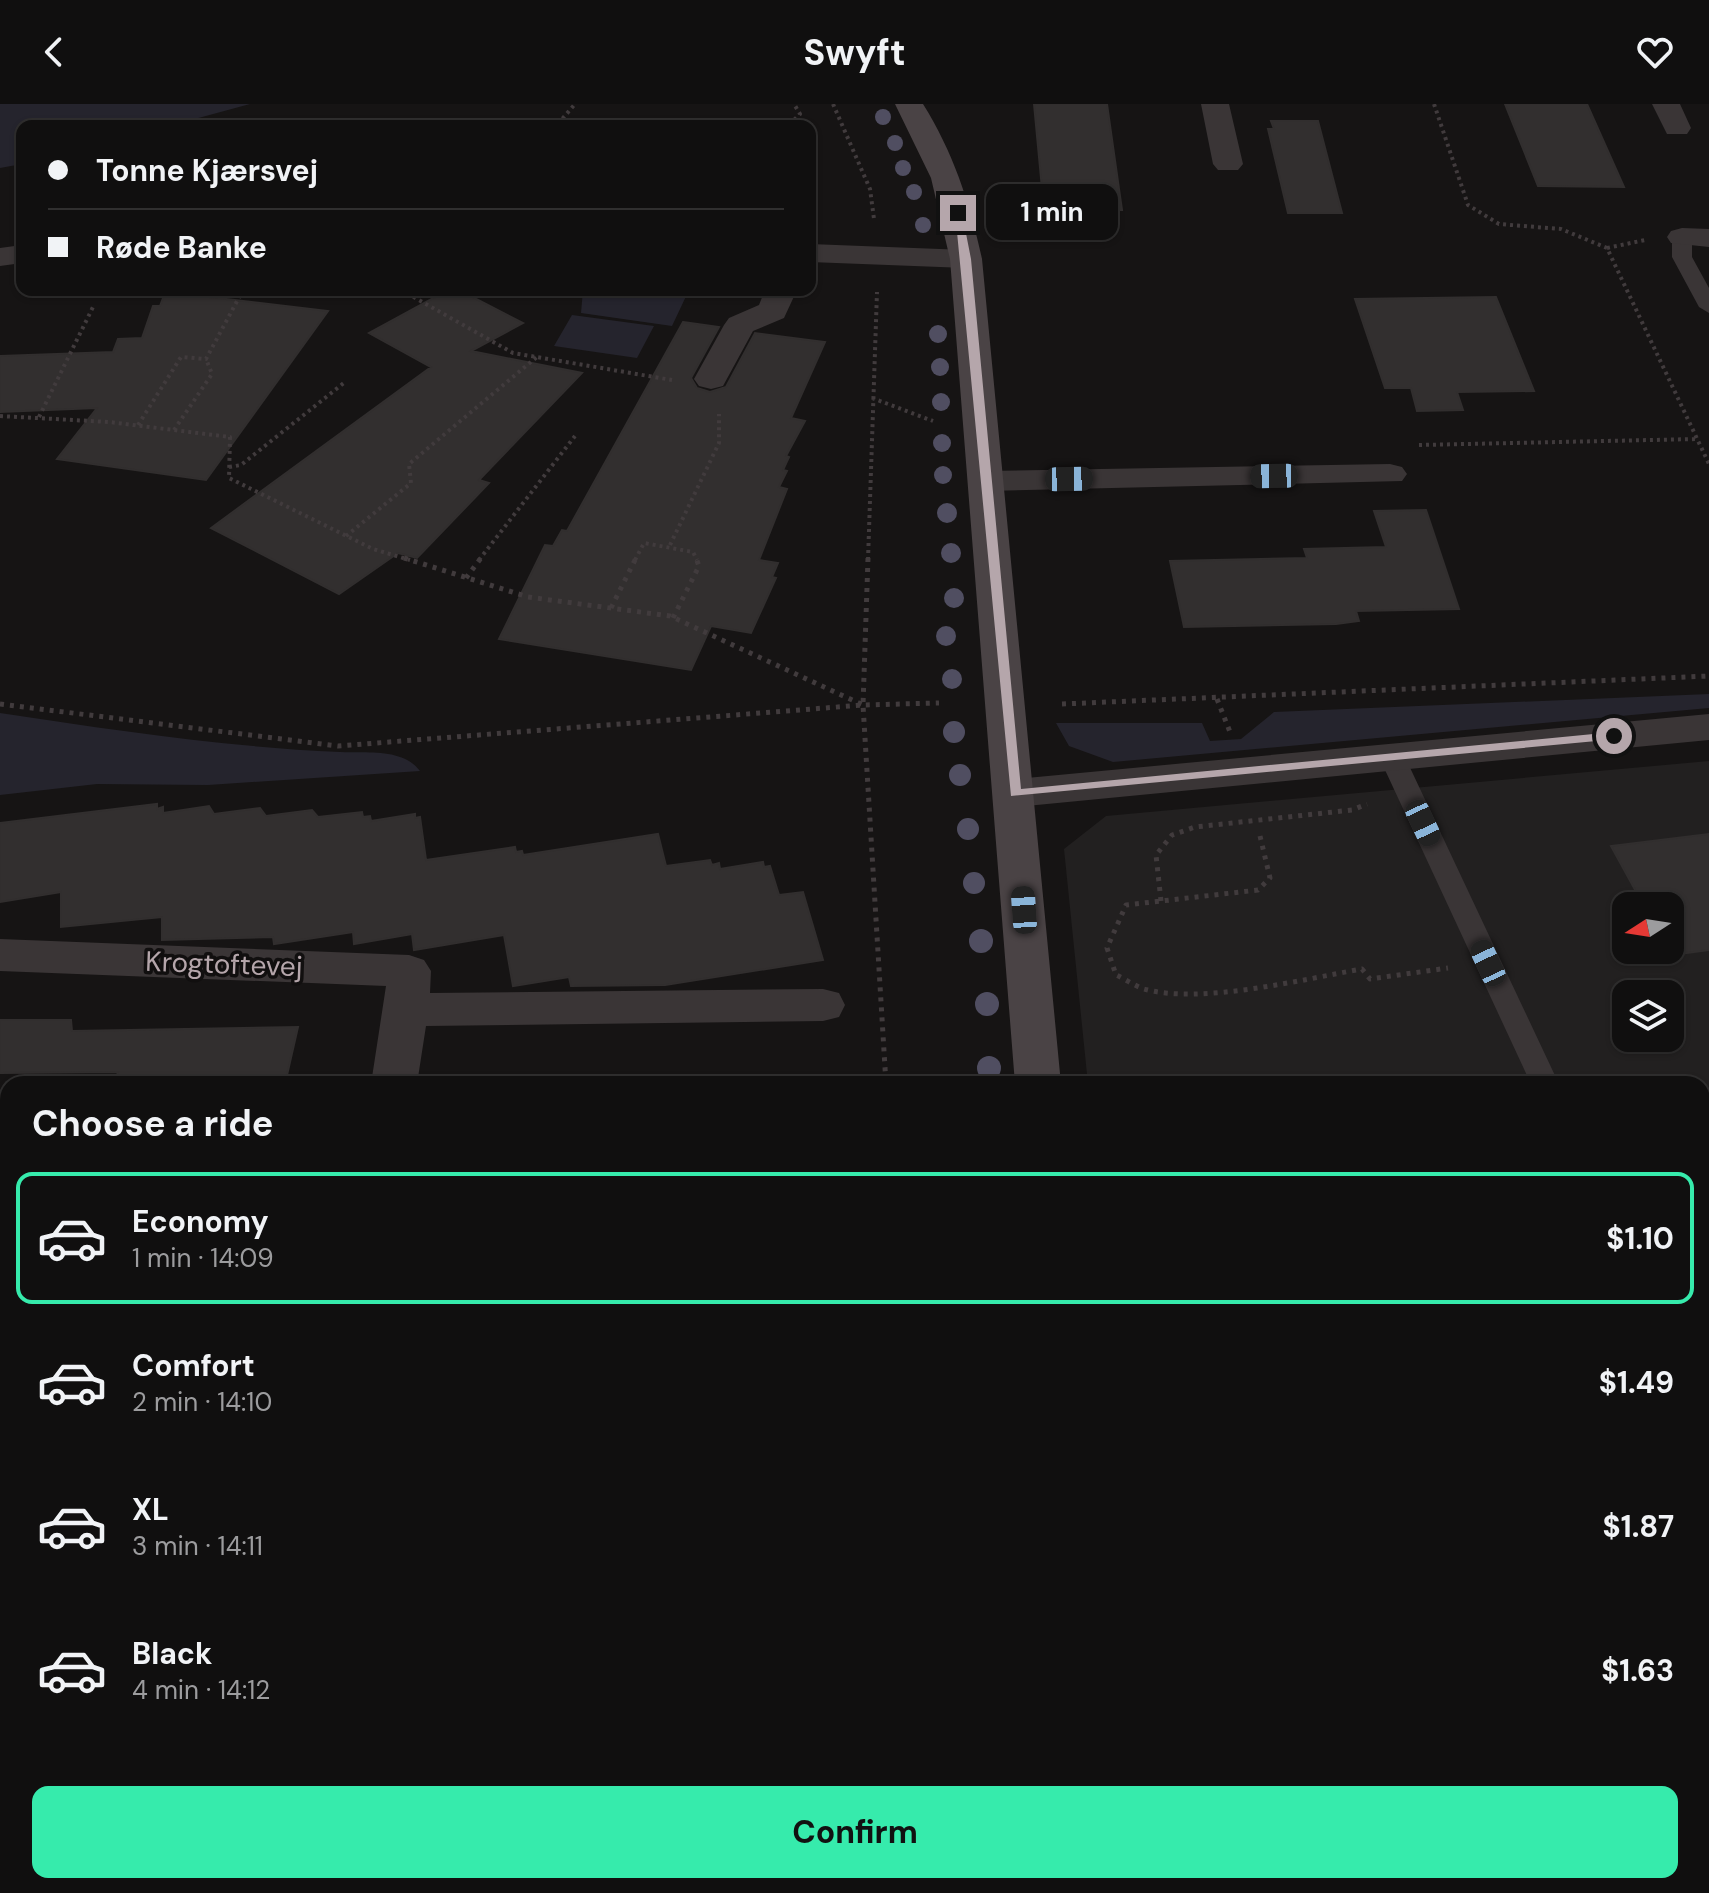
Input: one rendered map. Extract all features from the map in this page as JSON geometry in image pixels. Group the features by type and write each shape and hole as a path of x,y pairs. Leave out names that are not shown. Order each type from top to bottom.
{"street":[{"path":"909,104 944,168 966,259 1037,1076"},
{"path":"1215,104 1228,164"},
{"path":"816,253 966,259"},
{"path":"717,391 740,325 773,311 779,296"},
{"path":"986,481 1390,474"},
{"path":"1015,793 1400,772 1709,727"},
{"name":"Krogtoftevej","path":"0,955 409,971 407,1010 395,1076"},
{"path":"407,1010 823,1005"}],"lane":[{"path":"1695,237 1682,257 1709,307"},
{"path":"1400,772 1541,1076"}],"path":[{"path":"561,120 575,104"},
{"path":"794,104 800,114 794,120"},
{"path":"833,104 870,189 879,258 863,705 886,1076"},
{"path":"1434,104 1468,205 1499,224 1561,229 1607,248 1709,464"},
{"path":"206,359 240,296"},
{"path":"412,296 513,353 539,355 677,381"},
{"path":"39,417 94,305"},
{"path":"346,536 411,483 409,464 539,355"},
{"path":"138,425 181,357 206,359"},
{"path":"174,430 212,374 206,359"},
{"path":"229,467 241,465 345,382"},
{"path":"670,545 719,443 717,391"},
{"path":"872,398 983,440"},
{"path":"0,416 138,425 230,437 229,478 373,549 528,597 673,618 863,705"},
{"path":"466,578 575,436"},
{"path":"1390,474 1393,446 1698,439"},
{"path":"611,608 644,543 670,545 693,552 699,566 673,618"},
{"path":"1062,704 1709,676"},
{"path":"1217,699 1232,736"},
{"path":"0,704 338,746 863,705 939,703"},
{"path":"1161,901 1156,855 1172,835 1195,827 1352,810 1400,772"},
{"path":"1260,836 1270,878 1258,890 1126,905 1110,929 1106,952 1114,975 1133,989 1158,994 1206,991 1362,969 1370,979 1488,963"}],"shaded area":[{"path":"0,104 250,104 191,120 16,120 16,165 0,168"},
{"path":"582,296 686,296 672,326 581,313"},
{"path":"572,315 654,326 637,358 554,346"},
{"path":"1709,694 1709,708 1113,762 1069,746 1056,723 1202,723 1210,741 1241,739 1274,712"},
{"path":"0,713 212,742 297,750 384,753 404,758 420,771 208,785 97,784 0,795"},
{"path":"1709,761 1709,1076 1087,1076 1064,849 1106,816"}],"building":[{"path":"1034,104 1107,104 1122,210 1044,210"},
{"path":"1505,104 1587,104 1624,187 1538,186"},
{"path":"1271,121 1318,121 1342,213 1288,213 1268,129 1274,129"},
{"path":"164,296 210,296 328,311 206,480 57,459 97,408 0,412 0,356 113,352 118,339 142,338 153,306 160,306"},
{"path":"437,296 471,296 523,323 471,351 582,373 479,480 489,483 417,558 398,553 339,594 211,528 431,367 369,333"},
{"path":"1496,297 1534,391 1457,392 1463,410 1417,411 1411,388 1385,388 1355,299"},
{"path":"683,322 719,327 691,378 697,388 710,392 726,387 755,333 825,342 791,418 805,421 786,456 789,457 783,470 787,471 779,487 787,489 759,560 778,563 772,577 776,578 751,633 711,626 691,670 499,639 545,545 553,546 562,530 567,531"},
{"path":"1426,510 1459,609 1356,611 1359,621 1336,624 1184,627 1170,561 1307,558 1304,549 1386,547 1374,511"},
{"path":"157,804 157,809 163,807 163,813 209,806 214,814 260,808 266,816 312,810 318,817 362,812 363,817 370,816 371,821 415,814 415,818 420,817 426,860 515,847 516,852 522,851 523,855 658,834 666,866 710,860 712,865 719,863 720,869 763,862 764,867 770,866 779,895 803,892 823,960 665,985 571,986 569,977 513,986 504,935 414,950 412,934 354,944 353,932 274,944 273,937 162,940 162,917 61,927 61,892 0,902 0,823"},
{"path":"1709,834 1709,950 1684,953 1684,892 1636,892 1611,846"},
{"path":"0,1020 71,1020 72,1031 298,1027 287,1076 0,1073"}],"route":[{"path":"958,213 966,259 1015,793 1614,736"}]}
